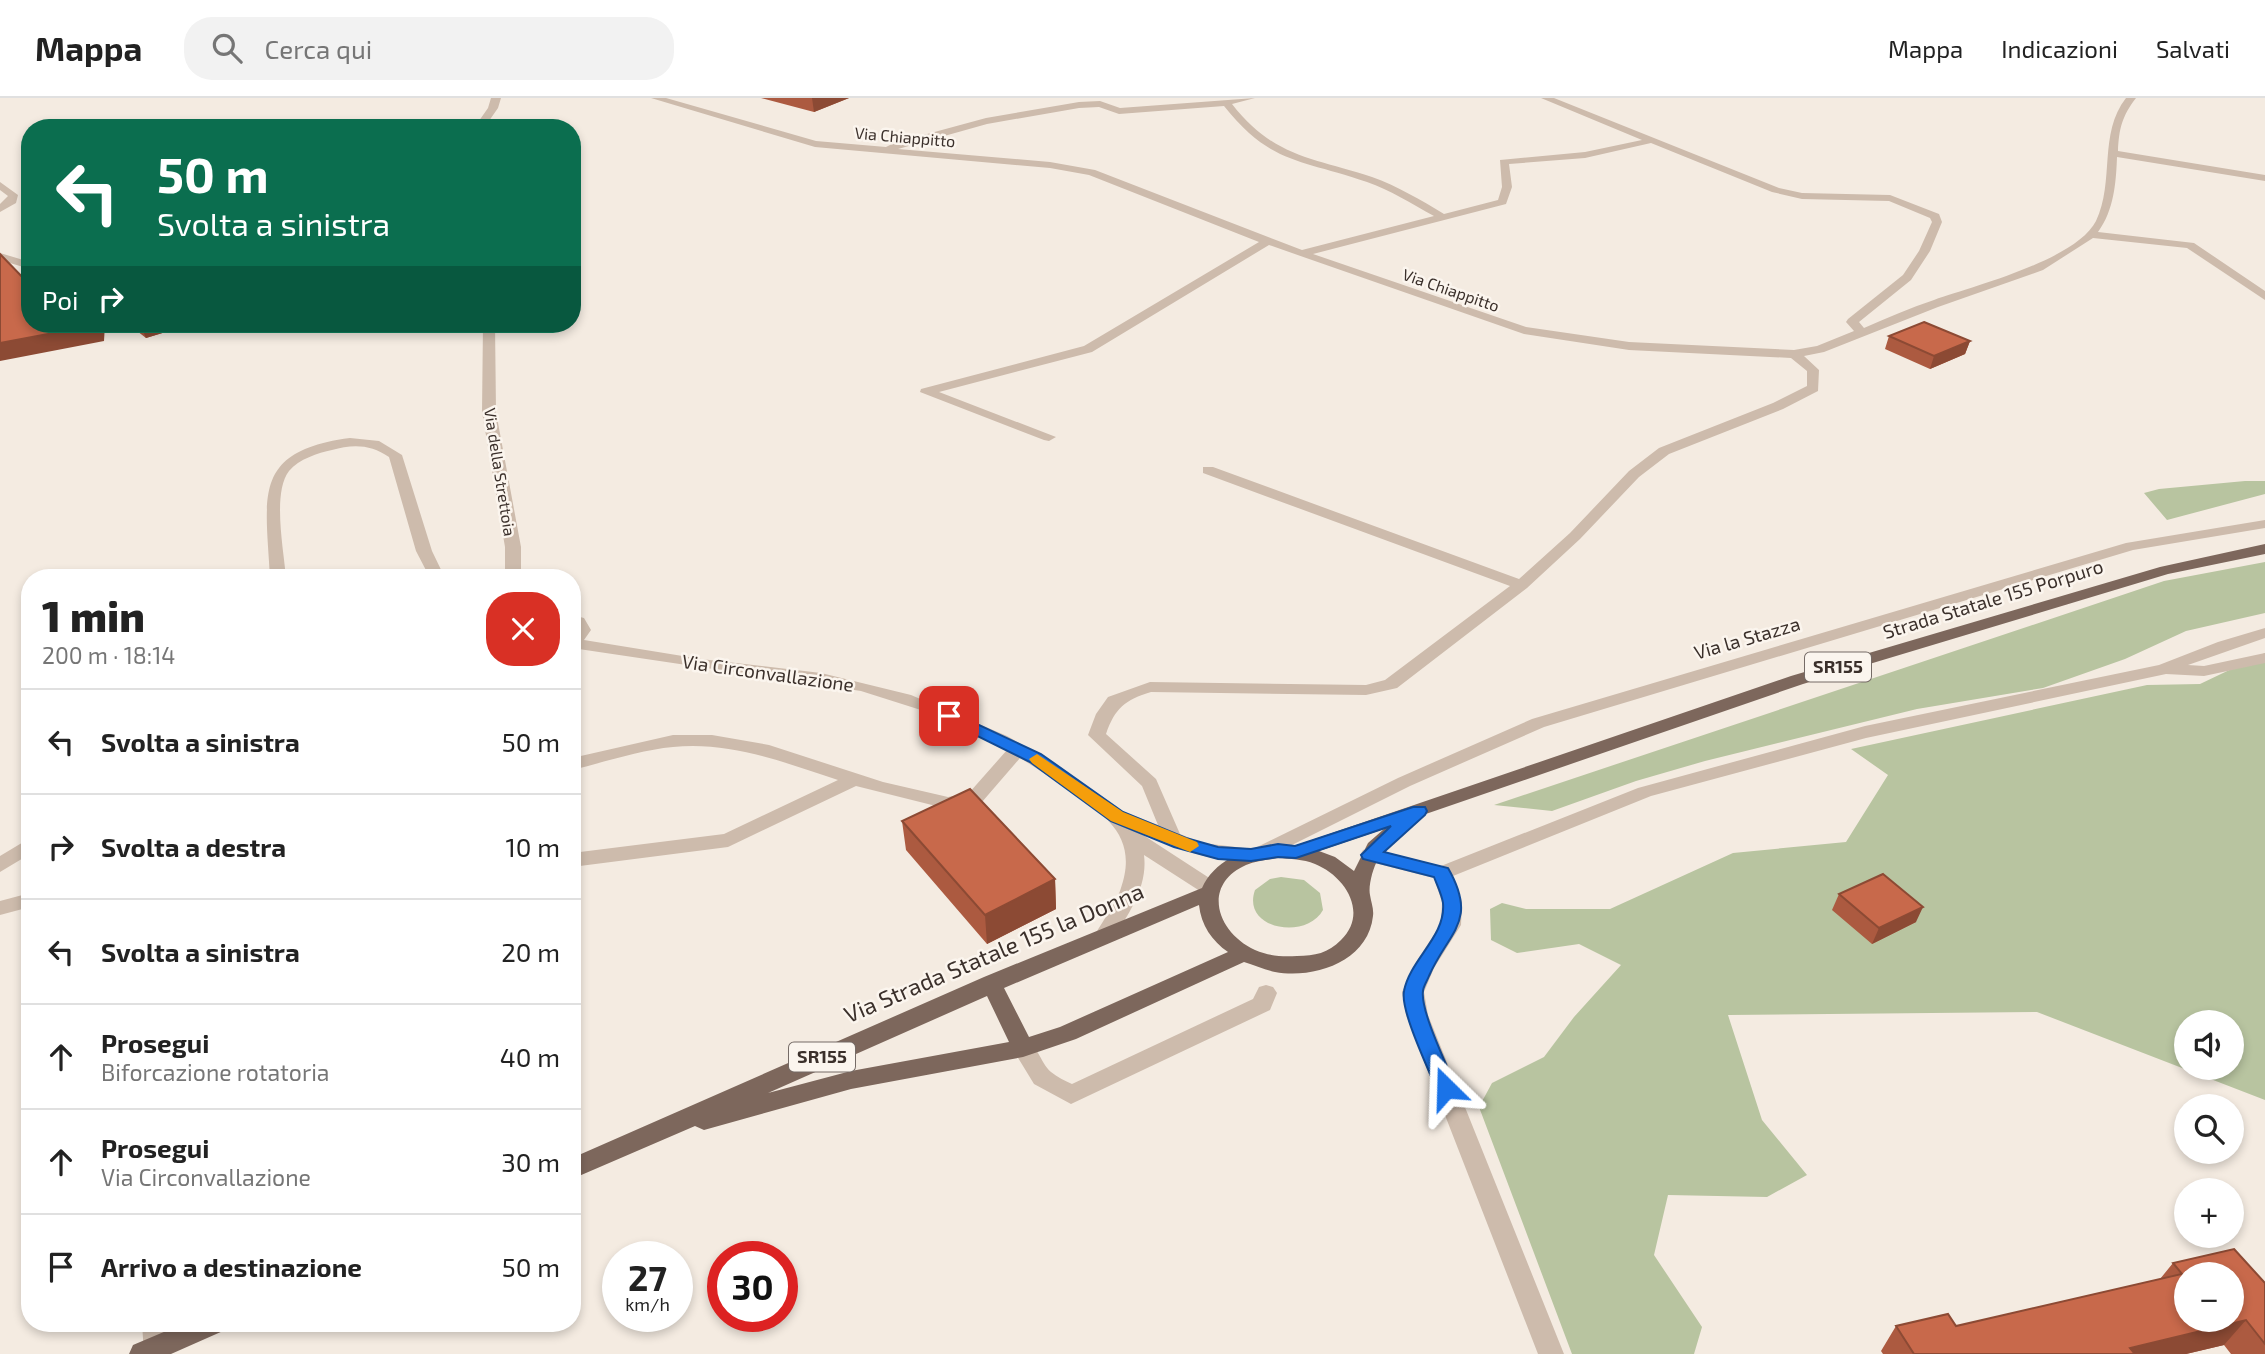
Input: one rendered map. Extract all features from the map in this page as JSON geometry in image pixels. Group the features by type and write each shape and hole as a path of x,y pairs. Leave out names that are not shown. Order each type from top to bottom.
{"main road":[{"name":"Strada Statale 155 Porpuro","path":"1296,852 1797,680 2165,570 2265,549"},
{"path":"1360,892 1363,867 1370,855 1419,811"},
{"path":"1296,852 1328,861 1352,880 1360,892 1365,910 1363,927 1353,943 1336,956 1315,964 1290,967 1265,963 1242,954 1228,944 1213,926 1207,906 1209,891 1222,872 1256,853 1296,852"},
{"name":"Via Strada Statale 155 la Donna","path":"581,1165 842,1048 1209,891"},
{"path":"654,1134 851,1080 1023,1048 1068,1032 1242,954"},
{"path":"991,983 1023,1048"},
{"path":"842,1048 837,1058 838,1066 842,1075 851,1080"},
{"path":"151,1342 184,1332"}],"street":[{"path":"485,119 496,98"},
{"name":"Via Chiappitto","path":"656,98 815,144 1001,160 1091,172 1301,254 1524,330 1629,346 1758,354 1794,354 1820,349 2039,268 2091,235"},
{"path":"886,152 897,145 1021,110 1099,101 1119,111 1226,103 1250,98"},
{"path":"1546,98 1776,190 1802,196 1890,198 1935,216 1937,222 1930,240 1912,273 1852,322 1861,332"},
{"path":"2131,98 2120,112 2114,129 2111,186 2101,221 2091,235 2190,245 2265,296"},
{"path":"1226,103 1248,130 1275,148 1318,165 1372,181 1419,203 1442,218"},
{"path":"1301,254 1502,202 1506,196 1507,181 1503,162 1585,155 1654,140"},
{"path":"2113,153 2265,178"},
{"path":"0,185 13,195 12,201 0,209"},
{"path":"1049,437 926,392 1087,349 1268,241"},
{"path":"0,256 21,263"},
{"name":"Via della Strettoia","path":"489,333 489,412 494,454 513,547 513,569"},
{"path":"1172,839 1150,783 1097,735 1104,711 1121,695 1150,687 1366,690 1391,684 1521,586 1575,536 1634,474 1664,451 1778,406 1814,388 1813,370 1794,354"},
{"path":"278,569 275,509 276,487 281,471 314,450 340,443 363,442 384,446 396,455 424,551 433,569"},
{"path":"1208,470 1521,586"},
{"name":"Via la Stazza","path":"1256,853 1404,782 1538,723 2130,546 2265,524"},
{"path":"1370,855 1442,873 1645,792 1865,732 2163,669 2265,632"},
{"name":"Via Circonvallazione","path":"581,644 717,666 806,675 881,691 949,716 1036,758 1117,817 1130,837 1135,859 1134,882 1126,903 1107,933"},
{"path":"2163,669 2204,671 2265,658"},
{"path":"581,762 673,741 712,741 769,751 855,779 948,803 975,798 1018,749"},
{"path":"581,859 729,840 855,779"},
{"path":"1117,817 1172,839 1218,853 1256,853"},
{"name":"Via Circonvallazione","path":"1130,837 1209,891"},
{"path":"0,865 21,851"},
{"path":"1442,873 1452,902 1451,925 1424,965 1413,992 1417,1016 1551,1354"},
{"path":"0,908 21,902"},
{"path":"1023,1048 1042,1078 1071,1095 1262,1004 1266,993"}],"green space":[{"path":"2265,481 2265,494 2167,520 2144,493 2159,489"},
{"path":"2265,562 2265,613 2186,631 2125,659 2043,688 1917,709 1705,761 1636,781 1552,811 1494,805 2164,581"},
{"path":"2265,653 2265,1100 2213,1080 2244,1080 2244,1010 2174,1010 2174,1065 2037,1012 1728,1015 1762,1120 1807,1175 1767,1197 1668,1195 1654,1255 1702,1327 1694,1354 1572,1354 1479,1107 1492,1083 1544,1057 1574,1017 1621,965 1579,944 1517,953 1491,940 1490,909 1502,903 1526,909 1610,909 1733,853 1846,842 1888,775 1851,749 2147,685 2200,684"},
{"path":"1281,877 1304,880 1320,893 1323,910 1315,920 1290,928 1266,922 1257,914 1253,903 1255,890 1270,879"}],"building":[{"path":"0,254 21,276 21,333 53,333 0,343"},
{"path":"1924,322 1970,341 1934,356 1889,336"},
{"path":"970,789 1055,879 985,915 902,821"},
{"path":"1883,874 1923,907 1879,928 1839,894"},
{"path":"2234,1249 2265,1283 2265,1344 2246,1320 2244,1262 2177,1262"},
{"path":"2174,1276 2174,1332 2196,1332 2130,1348 2135,1354 1914,1354 1896,1326 1948,1314 1956,1326"}],"slow traffic":[{"path":"1037,759 1117,817 1190,846"}],"route":[{"path":"949,716 1036,758 1117,817 1180,843 1218,853 1251,855 1278,850 1296,852 1419,811 1377,845 1370,855 1442,873 1452,902 1451,925 1424,965 1413,992 1417,1016 1446,1088"}]}
